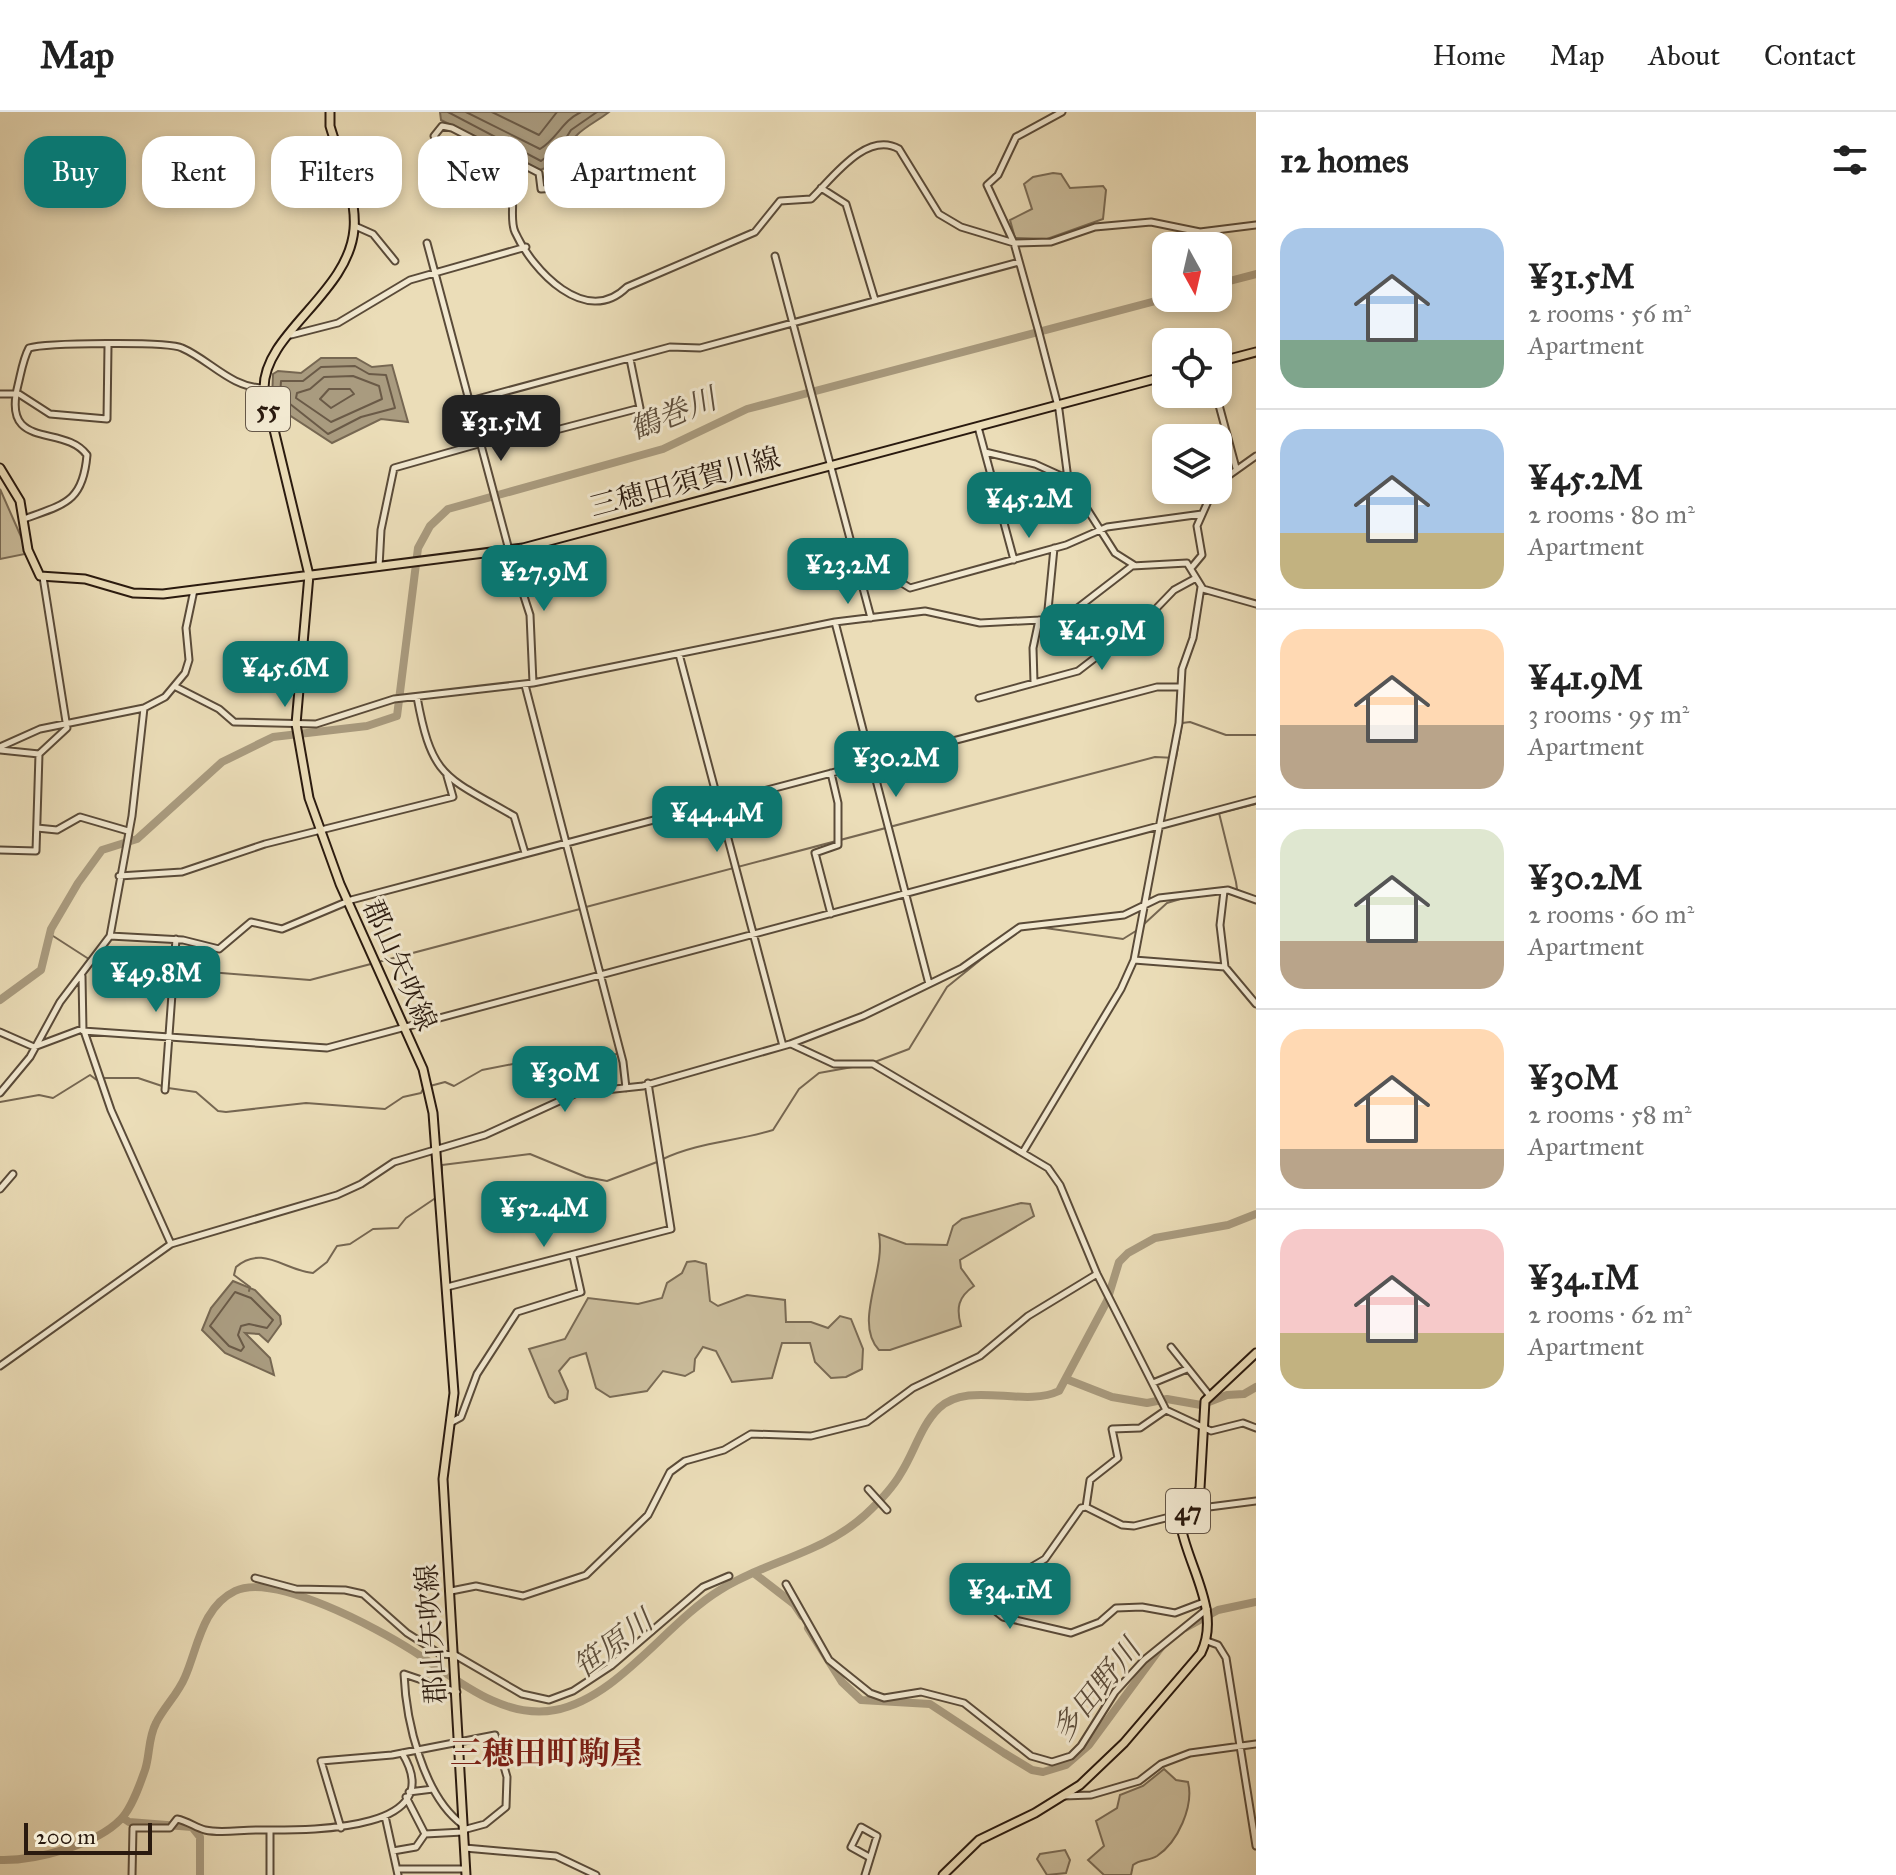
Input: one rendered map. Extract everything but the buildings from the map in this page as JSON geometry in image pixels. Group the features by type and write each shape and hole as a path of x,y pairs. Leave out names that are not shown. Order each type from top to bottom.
{"main road":[{"path":"330,112 330,126 355,226"},
{"name":"55","path":"264,388 271,359 344,264 355,226"},
{"path":"1232,358 1256,352"},
{"name":"三穂田須賀川線","path":"43,577 85,579 145,594 509,550 1152,380"},
{"name":"郡山矢吹線","path":"264,388 309,575 297,732 305,784 347,901 427,1084 436,1150 447,1287 452,1422 443,1479 458,1691 465,1872"},
{"path":"0,468 16,494 24,519 30,559 43,577"},
{"name":"47","path":"1207,1637 1206,1606 1181,1527 1200,1488 1204,1410 1210,1397 1256,1353"},
{"path":"943,1875 979,1840 1064,1796 1124,1743 1191,1668 1207,1637"}],"street":[{"path":"1062,112 1016,137 998,175 987,185 1014,243 1039,332 1058,406 1068,479 1086,513 1101,529 1115,553 1134,565"},
{"path":"544,189 541,189 539,173 452,128 442,126 436,131 435,140 441,147 509,183 514,232 547,279 580,299 603,302 755,232 780,201 809,200 861,153 894,146 902,153 939,214 961,227 1014,243 1051,242 1095,227 1151,222 1200,232 1256,225"},
{"path":"821,188 846,204 875,300"},
{"path":"355,226 373,234 395,261"},
{"path":"427,243 509,550 532,624 533,683"},
{"path":"291,335 338,323 397,286 526,247"},
{"path":"775,256 871,618"},
{"path":"470,401 675,346 700,348 1019,262"},
{"path":"0,394 16,393 50,414 107,419 110,413 108,346"},
{"path":"24,519 61,503 80,490 87,455 75,446 25,429 16,412 16,393 29,348 178,346 223,375 254,388 264,388"},
{"path":"379,567 381,530 394,468 506,436 533,436 640,408 630,359"},
{"path":"1220,408 1236,468"},
{"path":"978,427 1014,560"},
{"path":"985,452 1035,464 1068,479"},
{"path":"1232,471 1256,456"},
{"path":"1192,567 1203,552 1197,526 1207,504"},
{"path":"862,580 889,575 910,588 1054,548 1101,529 1202,514"},
{"path":"1054,548 1049,620 1055,649"},
{"path":"176,687 219,709 234,722 297,732 394,699 525,685 835,622 934,611 980,623 1061,618 1134,565 1184,562 1192,567 1201,587 1193,638 1179,687 1179,723 1134,960 1121,989 1023,1152"},
{"path":"0,850 36,851 39,754 67,728 43,577"},
{"path":"979,698 1078,671 1147,618 1174,590 1196,578"},
{"path":"1201,587 1256,604"},
{"path":"0,749 40,729 144,708 176,687 189,660 186,628 194,589"},
{"path":"1061,618 1064,643"},
{"path":"1034,682 1033,648 1039,620"},
{"path":"835,622 929,984"},
{"path":"679,654 783,1046"},
{"path":"525,685 623,1062 626,1088"},
{"path":"110,936 176,939 219,949 251,922 282,929 347,901 1157,687 1179,687"},
{"path":"119,876 182,872 319,830 453,797 447,776 424,739 417,697"},
{"path":"0,1093 36,1046 60,1002 110,936 127,840 144,708"},
{"path":"0,749 39,754"},
{"path":"831,773 838,803 838,845 815,853 831,914"},
{"path":"447,776 514,816 525,853"},
{"path":"0,1032 36,1046 83,1030 319,1049 1256,800"},
{"path":"37,828 57,830 80,817 128,831"},
{"path":"1224,891 1220,929 1225,967 1256,1004"},
{"path":"0,1366 171,1244 337,1195 394,1162 506,1126 577,1093 648,1083 790,1044 888,1005 970,963 1020,927 1124,915 1144,909 1159,898 1224,891 1239,892 1256,900"},
{"path":"165,1090 176,939"},
{"path":"1134,960 1225,967"},
{"path":"82,976 83,1030 111,1110 171,1244"},
{"path":"790,1044 834,1064 873,1064 1048,1168 1060,1185 1097,1274 1165,1408 1214,1432 1246,1423 1256,1428"},
{"path":"447,1287 573,1256 672,1227 648,1083"},
{"path":"0,1189 13,1174"},
{"path":"452,1422 461,1417 469,1391 517,1312 581,1292 573,1256"},
{"path":"451,1591 476,1586 523,1596 586,1575 648,1515 670,1472 685,1461 724,1450 751,1434 811,1436 867,1422 913,1388 980,1356 1028,1316 1097,1274"},
{"path":"1171,1347 1210,1397"},
{"path":"1153,1383 1187,1369"},
{"path":"1086,1507 1090,1480 1118,1458 1112,1429 1140,1428 1165,1408"},
{"path":"868,1489 887,1510"},
{"path":"1206,1606 1175,1613 1142,1607 1116,1608 1100,1622 1071,1633 993,1611 990,1603 1021,1584 1023,1572 1045,1559 1081,1508 1086,1507 1128,1526 1187,1512 1256,1501"},
{"path":"255,1578 296,1589 345,1590 363,1594 433,1650 455,1656 522,1694 552,1699 573,1691 611,1666 703,1587 729,1576"},
{"path":"786,1584 829,1660 870,1693 884,1698 921,1692 964,1703 1031,1756 1052,1762 1071,1756 1081,1746 1115,1692 1144,1660 1206,1606"},
{"path":"1207,1637 1218,1645 1226,1658 1256,1846"},
{"path":"458,1691 404,1674 409,1722 417,1749 433,1789 463,1829"},
{"path":"341,1828 321,1761 402,1753 495,1735 507,1777 504,1810 481,1827 425,1834 416,1847 393,1851"},
{"path":"1064,1796 1091,1795 1139,1781 1161,1764 1190,1753 1242,1749 1256,1744"},
{"path":"132,1875 131,1829 188,1821 207,1831 341,1828 385,1816 398,1809 408,1794 412,1769 402,1753"},
{"path":"408,1794 433,1789"},
{"path":"408,1794 425,1834"},
{"path":"385,1816 397,1872 465,1872"},
{"path":"865,1875 877,1836 861,1827 852,1849 869,1857"},
{"path":"270,1830 270,1875"},
{"path":"465,1848 556,1856 596,1875"}],"shaded area":[{"path":"1061,174 1070,188 1103,186 1106,190 1103,219 1047,239 1015,238 1010,220 1032,209 1024,184 1033,177"},
{"path":"0,489 26,548 25,554 0,559"},
{"path":"1021,1203 1030,1204 1034,1216 960,1260 961,1268 974,1286 960,1303 961,1326 890,1350 879,1350 872,1339 869,1311 880,1249 879,1234 906,1244 947,1245 953,1226 962,1219"},
{"path":"687,1262 706,1264 710,1301 718,1306 747,1295 785,1300 786,1322 811,1322 828,1328 840,1316 851,1319 863,1349 862,1369 846,1377 831,1378 815,1362 810,1343 782,1343 772,1378 732,1382 716,1351 703,1347 695,1359 694,1371 685,1376 663,1371 647,1391 610,1397 596,1388 586,1353 570,1358 559,1371 568,1391 567,1399 555,1403 549,1397 529,1349 565,1339 588,1298 638,1304 662,1298 667,1283 682,1273"},
{"path":"1164,1769 1176,1780 1188,1782 1189,1802 1178,1833 1157,1856 1133,1865 1131,1875 1104,1875 1088,1860 1104,1846 1096,1821 1117,1808 1120,1795 1143,1786"},
{"path":"1065,1850 1070,1860 1066,1873 1047,1875 1037,1859 1040,1854"}],"water":[{"path":"440,112 609,112 576,136 544,136 544,168 540,170 528,164 528,136 473,136 441,120"},
{"path":"321,358 356,358 372,367 392,365 408,422 381,419 332,443 277,407 272,399 273,374 278,371 301,373"},
{"path":"233,1281 255,1290 280,1316 281,1324 268,1342 259,1334 245,1333 270,1358 274,1375 225,1353 202,1330 211,1308"}],"waterway":[{"name":"鶴巻川","path":"1232,280 1256,274"},
{"name":"鶴巻川","path":"0,1000 41,970 51,929 102,850 137,839 222,762 273,737 367,726 397,716 418,548 430,526 448,509 663,449 747,409 1152,302"},
{"path":"586,907 1155,757 1176,758 1182,723 1190,722 1226,735 1256,735"},
{"path":"1231,889 1237,889 1236,882 1219,813 1256,804"},
{"path":"1143,925 1167,903 1187,897"},
{"path":"50,934 95,963 310,980 580,909"},
{"path":"1038,927 1123,939 1139,929"},
{"path":"872,1063 909,1049 947,987 1000,944"},
{"path":"430,1086 445,1082 454,1086 482,1070 523,1062 537,1053 560,1047 586,1058 617,1054"},
{"path":"663,1159 690,1149 773,1130 799,1089 819,1073 858,1066"},
{"path":"0,1102 39,1095 53,1098 90,1075 98,1081"},
{"path":"104,1078 138,1078 162,1086"},
{"path":"168,1088 196,1092 218,1111 226,1112 306,1103 385,1109 403,1097 421,1093 424,1087"},
{"path":"441,1193 442,1165 530,1154 586,1177 607,1181 657,1162"},
{"path":"249,1291 250,1287 234,1275 236,1267 246,1261 265,1258 313,1273 327,1262 337,1246 350,1244 373,1229 398,1228 406,1218 437,1197"},
{"name":"笹原川","path":"0,1860 30,1858 64,1850 96,1837 121,1819 143,1776 153,1729 182,1683 202,1629 215,1607 235,1591 252,1587 274,1589 352,1617 497,1703 535,1711 555,1710 578,1703 621,1675 680,1621 720,1590 831,1539 865,1515 897,1479 933,1415 951,1400 981,1395 1029,1397 1059,1391 1107,1301 1119,1262 1128,1253 1155,1238 1228,1225 1256,1214"},
{"path":"1066,1379 1112,1397 1147,1403 1167,1399 1201,1405 1227,1395 1244,1394 1256,1387"},
{"name":"多田野川","path":"755,1574 794,1604 802,1616"},
{"name":"多田野川","path":"1185,1628 1218,1610 1256,1602"},
{"name":"多田野川","path":"808,1628 842,1682 861,1700 930,1704 1032,1770 1043,1772 1066,1765 1089,1745 1162,1646"},
{"path":"123,1818 129,1822 192,1827 200,1837 200,1875"}],"district":[{"name":"三穂田町駒屋","path":"546,1753"}]}
